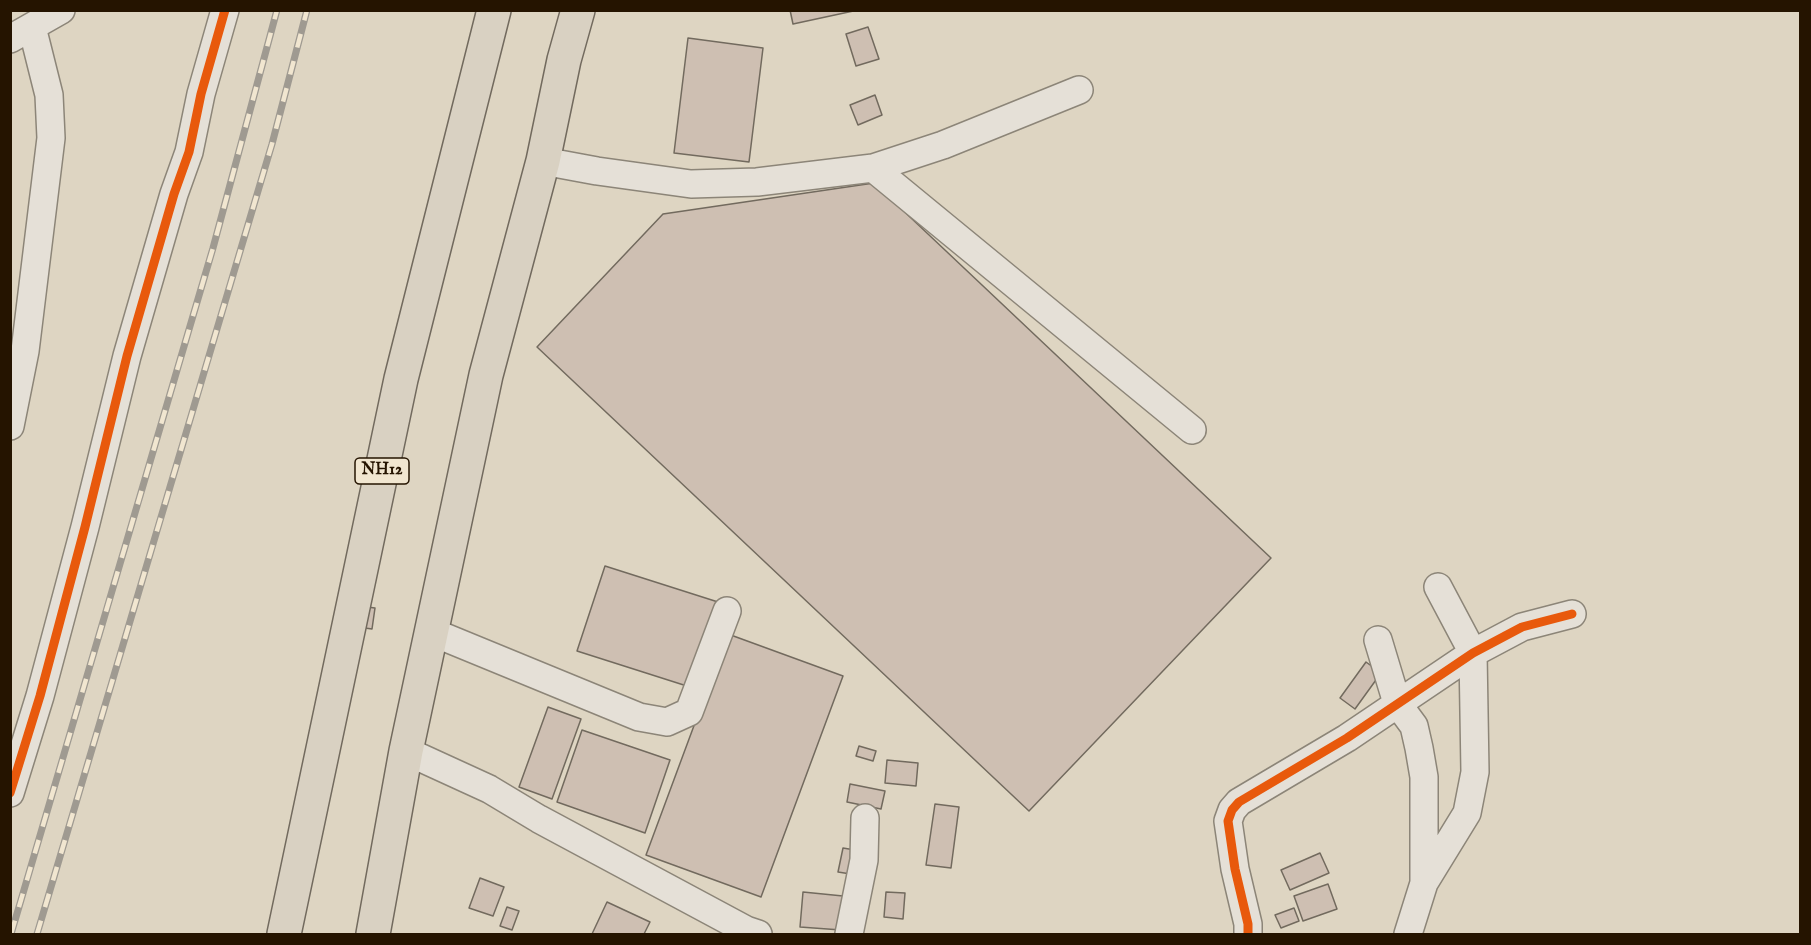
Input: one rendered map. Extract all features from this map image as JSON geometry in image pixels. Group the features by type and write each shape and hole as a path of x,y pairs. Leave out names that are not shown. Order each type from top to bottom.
{"highway":[{"name":"NH12","path":"284,934 400,379 494,10"},
{"path":"373,934 406,751 452,527 486,375 543,161 564,60 578,10"}],"street":[{"path":"10,426 25,351 51,138 49,95 21,33 61,10"},
{"path":"10,793 40,696 86,527 127,356 174,194 189,152 201,94 225,10"},
{"path":"543,161 691,184 757,182 873,168 943,145 1079,90"},
{"path":"873,168 1192,430"},
{"path":"1408,934 1424,883 1467,813 1475,772 1473,653 1438,587"},
{"path":"432,632 639,717 667,722 689,712 727,611"},
{"path":"1248,934 1228,821 1239,801 1347,738 1473,653 1522,627 1572,614"},
{"path":"1378,640 1397,703 1414,726 1424,777 1424,883"},
{"path":"406,751 489,789 624,865 746,930 758,934"},
{"path":"849,934 864,860 865,818"}],"building":[{"path":"790,10 858,10 793,24"},
{"path":"868,27 879,59 856,66 846,34"},
{"path":"688,38 763,48 749,162 674,153"},
{"path":"875,95 882,115 858,125 850,105"},
{"path":"874,183 1271,558 1029,811 537,347 663,214"},
{"path":"605,566 718,602 690,687 577,651"},
{"path":"367,607 375,608 372,629 365,628"},
{"path":"728,634 843,676 761,897 646,855"},
{"path":"1366,662 1381,673 1355,709 1340,698"},
{"path":"548,707 581,719 552,799 519,787"},
{"path":"582,730 670,760 645,833 557,802"},
{"path":"859,746 876,751 873,761 856,756"},
{"path":"887,760 918,763 916,786 885,783"},
{"path":"850,784 885,791 881,809 847,802"},
{"path":"935,804 959,807 951,868 926,865"},
{"path":"843,848 861,851 857,875 838,872"},
{"path":"1320,853 1329,873 1290,890 1281,870"},
{"path":"480,878 504,887 493,916 469,908"},
{"path":"1328,884 1337,909 1303,921 1294,896"},
{"path":"803,892 843,896 841,930 800,927"},
{"path":"886,892 905,893 903,919 884,917"},
{"path":"607,902 650,922 644,934 592,934"},
{"path":"507,907 519,911 512,930 500,926"},
{"path":"1294,908 1299,921 1281,928 1275,915"}],"railway":[{"path":"11,934 213,248 277,10"},
{"path":"37,934 272,144 307,10"}],"cycle path":[{"path":"10,793 40,696 127,356 174,194 189,152 201,94 225,10"},
{"path":"1248,934 1228,821 1232,810 1239,802 1347,738 1473,653 1522,627 1572,614"}]}
